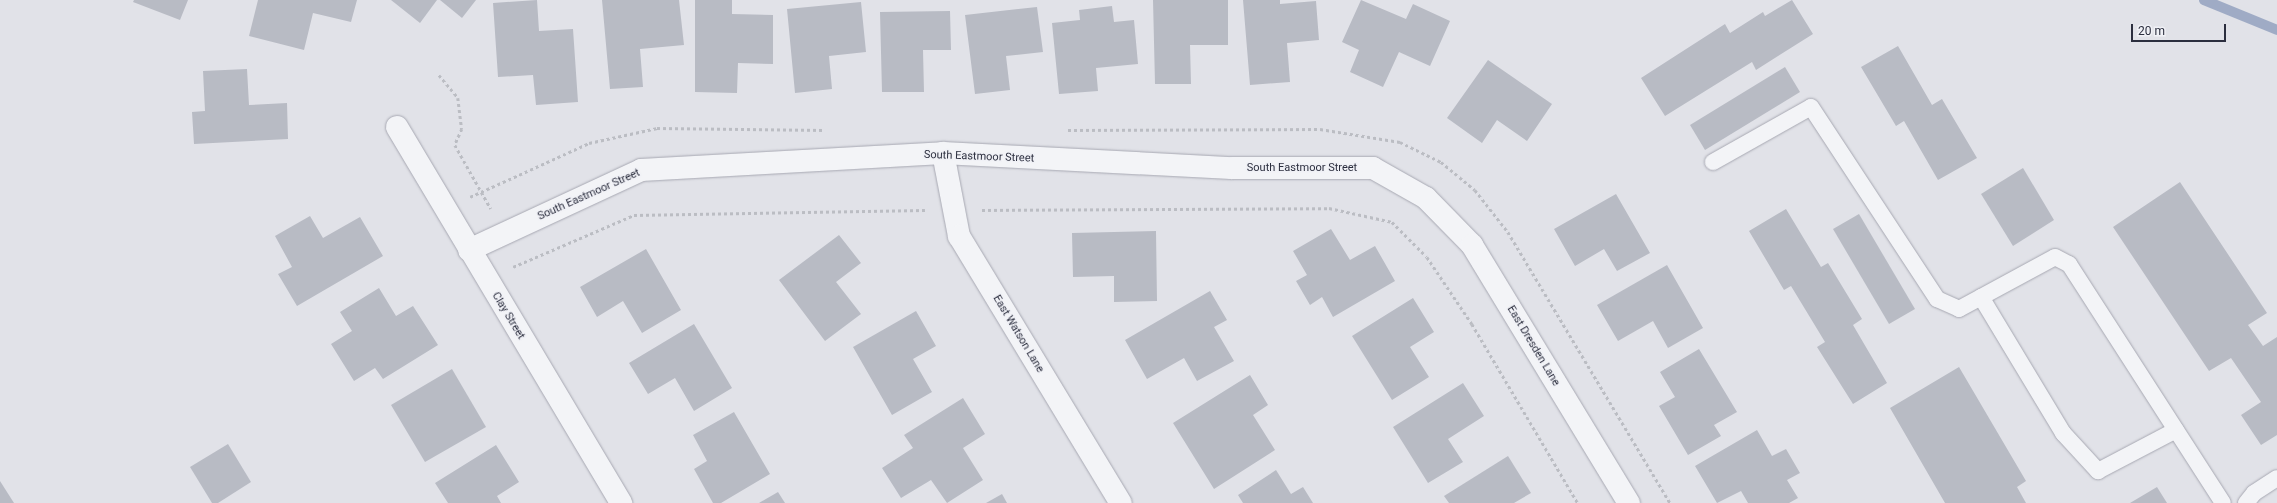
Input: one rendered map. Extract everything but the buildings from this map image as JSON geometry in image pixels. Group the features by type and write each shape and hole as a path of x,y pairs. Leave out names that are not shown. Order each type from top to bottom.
{"street":[{"name":"Clay Street","path":"396,127 621,503"},
{"name":"South Eastmoor Street","path":"469,250 641,170 943,154 1232,168 1373,168 1426,198"},
{"name":"East Watson Lane","path":"943,154 959,236 1121,503"},
{"name":"East Dresden Lane","path":"1426,198 1472,245 1629,503"}],"lane":[{"path":"1713,162 1810,106 1937,300 1959,309 2055,257 2069,264 2223,503"},
{"path":"1981,297 2062,433 2098,471 2176,430"},
{"path":"2246,503 2254,493 2277,478"}],"path":[{"path":"439,75 458,98 462,129 455,145 523,262"},
{"path":"511,268 634,215 954,210 1329,208 1392,222 1427,257 1472,324 1578,503"}],"waterway":[{"path":"2204,0 2277,30"}]}
